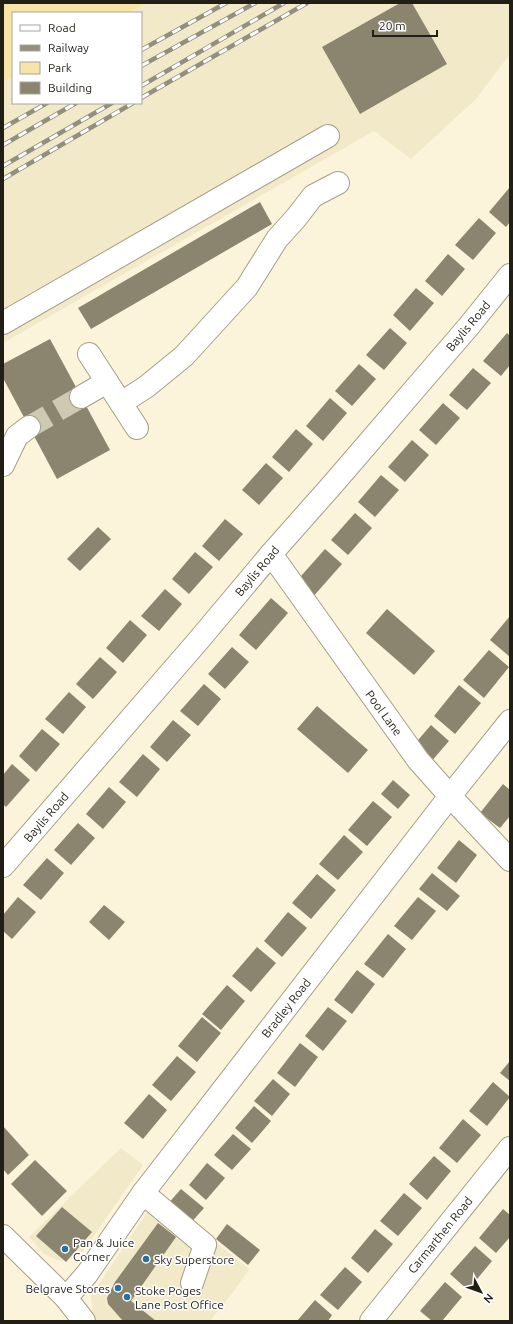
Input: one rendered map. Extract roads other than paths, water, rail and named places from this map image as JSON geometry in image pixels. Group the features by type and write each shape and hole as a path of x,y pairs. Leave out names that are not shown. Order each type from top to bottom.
{"street":[{"path":"3,324 328,136"},
{"path":"120,403 146,387 184,356 247,287 277,239 313,196 338,183"},
{"name":"Baylis Road","path":"3,866 188,653 510,275"},
{"path":"89,354 137,428"},
{"path":"82,397 107,382"},
{"path":"3,464 17,436 30,427"},
{"name":"Pool Lane","path":"271,554 418,760 510,860"},
{"name":"Bradley Road","path":"66,1298 87,1274 144,1193 450,796 510,721"},
{"name":"Carmarthen Road","path":"371,1321 510,1148"},
{"path":"144,1193 206,1245 192,1283"},
{"path":"3,1236 66,1298 84,1321"}],"tunnel":[{"path":"29,427 81,397"}],"railway":[{"path":"142,49 226,3"},
{"path":"142,65 255,3"},
{"path":"142,85 284,3"},
{"path":"142,97 307,3"},
{"path":"3,128 45,104"},
{"path":"3,145 74,104"},
{"path":"3,166 110,104"},
{"path":"3,179 131,104"}],"place":[{"name":"Pan & Juice Corner","path":"65,1249"},
{"name":"Sky Superstore","path":"146,1259"},
{"name":"Belgrave Stores","path":"118,1288"},
{"name":"Stoke Poges Lane Post Office","path":"127,1297"}]}
